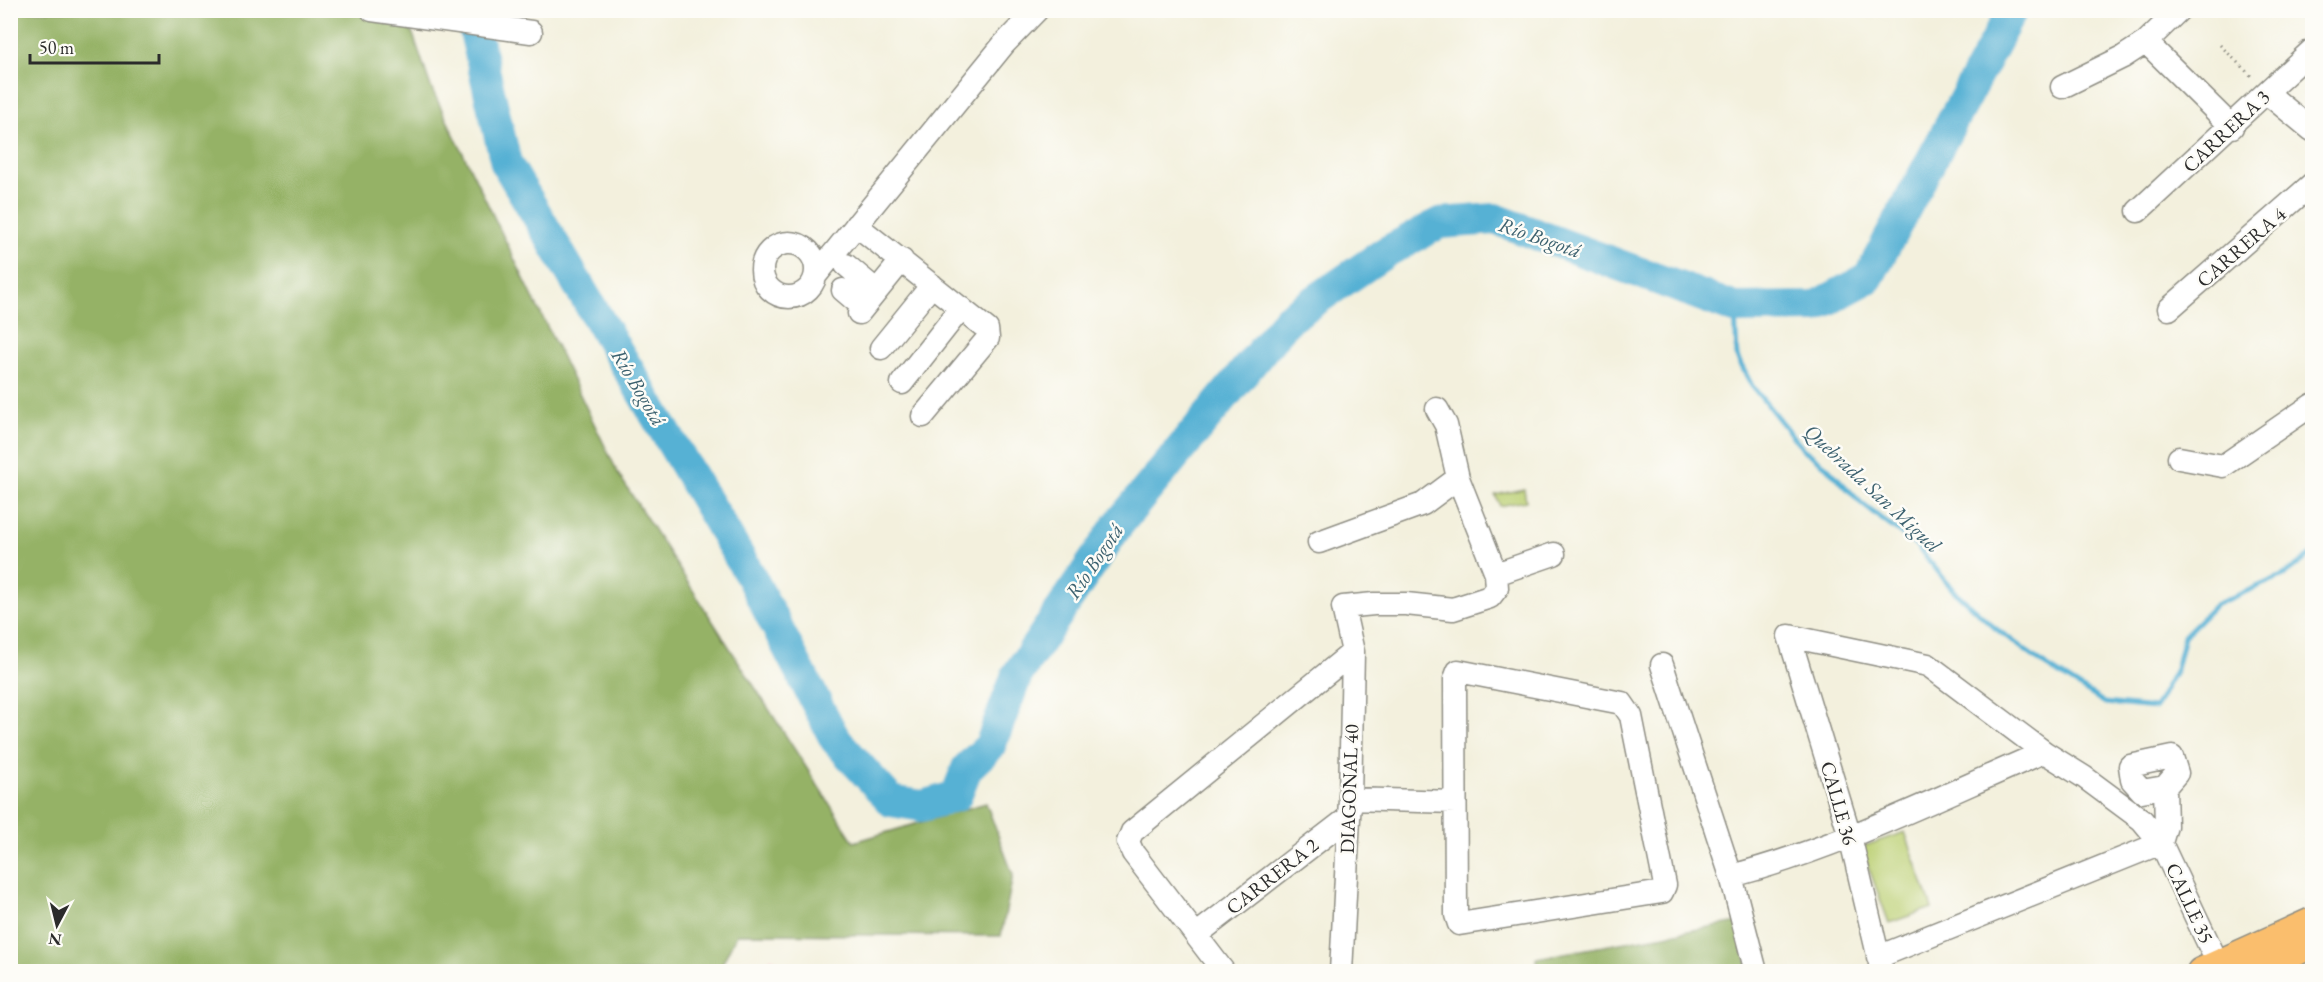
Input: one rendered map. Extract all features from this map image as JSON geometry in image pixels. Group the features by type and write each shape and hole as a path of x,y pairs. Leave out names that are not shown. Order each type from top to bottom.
{"main road":[{"path":"2210,968 2313,922"},
{"path":"2257,972 2313,943"}],"street":[{"path":"372,10 531,32"},
{"path":"816,275 1004,44 1036,10"},
{"path":"2062,87 2123,57 2146,42 2179,10"},
{"path":"2146,42 2232,127"},
{"name":"CARRERA 3","path":"2138,211 2232,127 2313,50"},
{"path":"2267,93 2313,130"},
{"name":"CARRERA 4","path":"2169,309 2313,184"},
{"path":"856,225 987,329 988,338 923,416"},
{"path":"866,304 902,260"},
{"path":"846,265 866,304"},
{"path":"880,348 932,285"},
{"path":"843,290 866,304"},
{"path":"902,383 961,308"},
{"path":"2179,458 2223,466 2313,405"},
{"path":"1437,409 1446,425 1458,478 1496,574 1554,554"},
{"path":"1319,542 1423,504 1458,478"},
{"name":"DIAGONAL 40","path":"1341,972 1349,808 1353,652 1343,607 1406,604 1453,609 1490,597 1497,588 1496,574"},
{"name":"CALLE 35","path":"1790,636 1928,665 2044,752 2084,777 2142,820 2161,843 2210,968"},
{"name":"CALLE 36","path":"1790,636 1850,836 1880,964"},
{"path":"1224,972 1133,852 1128,842 1132,832 1353,652"},
{"path":"1662,665 1731,876 1755,972"},
{"path":"1458,671 1622,703 1631,716 1665,885 1662,892 1654,894 1459,924 1456,915 1455,802 1455,679 1458,671"},
{"path":"1731,876 1764,867 1850,836 2044,752"},
{"path":"1880,964 2161,843 2166,826 2166,788"},
{"path":"1349,808 1455,802"},
{"name":"CARRERA 2","path":"1196,935 1349,808"}],"path":[{"path":"2220,45 2267,93"}],"shaded area":[{"path":"771,957 796,971 762,971"}],"green space":[{"path":"10,11 405,11 431,87 619,475 854,842 986,803 1013,875 1001,936 737,934 718,972 11,971"},
{"path":"1524,489 1526,501 1500,506 1495,495"},
{"path":"1905,832 1932,908 1889,923 1861,847"},
{"path":"1737,922 1749,971 1537,971 1536,958"}],"waterway":[{"name":"Río Bogotá","path":"470,10 506,163 750,575 835,739 891,801 922,806 956,796 967,768 990,746 1017,675 1117,526 1288,319 1386,252 1440,223 1495,219 1735,308 1815,307 1868,278 2012,10"},
{"name":"Quebrada San Miguel","path":"1735,308 1737,357 1752,386 1803,449 1826,466 1862,504 1918,547 1953,590 1995,628 2045,665 2105,703 2155,708 2176,669 2184,636 2215,605 2284,575 2312,554"}]}
